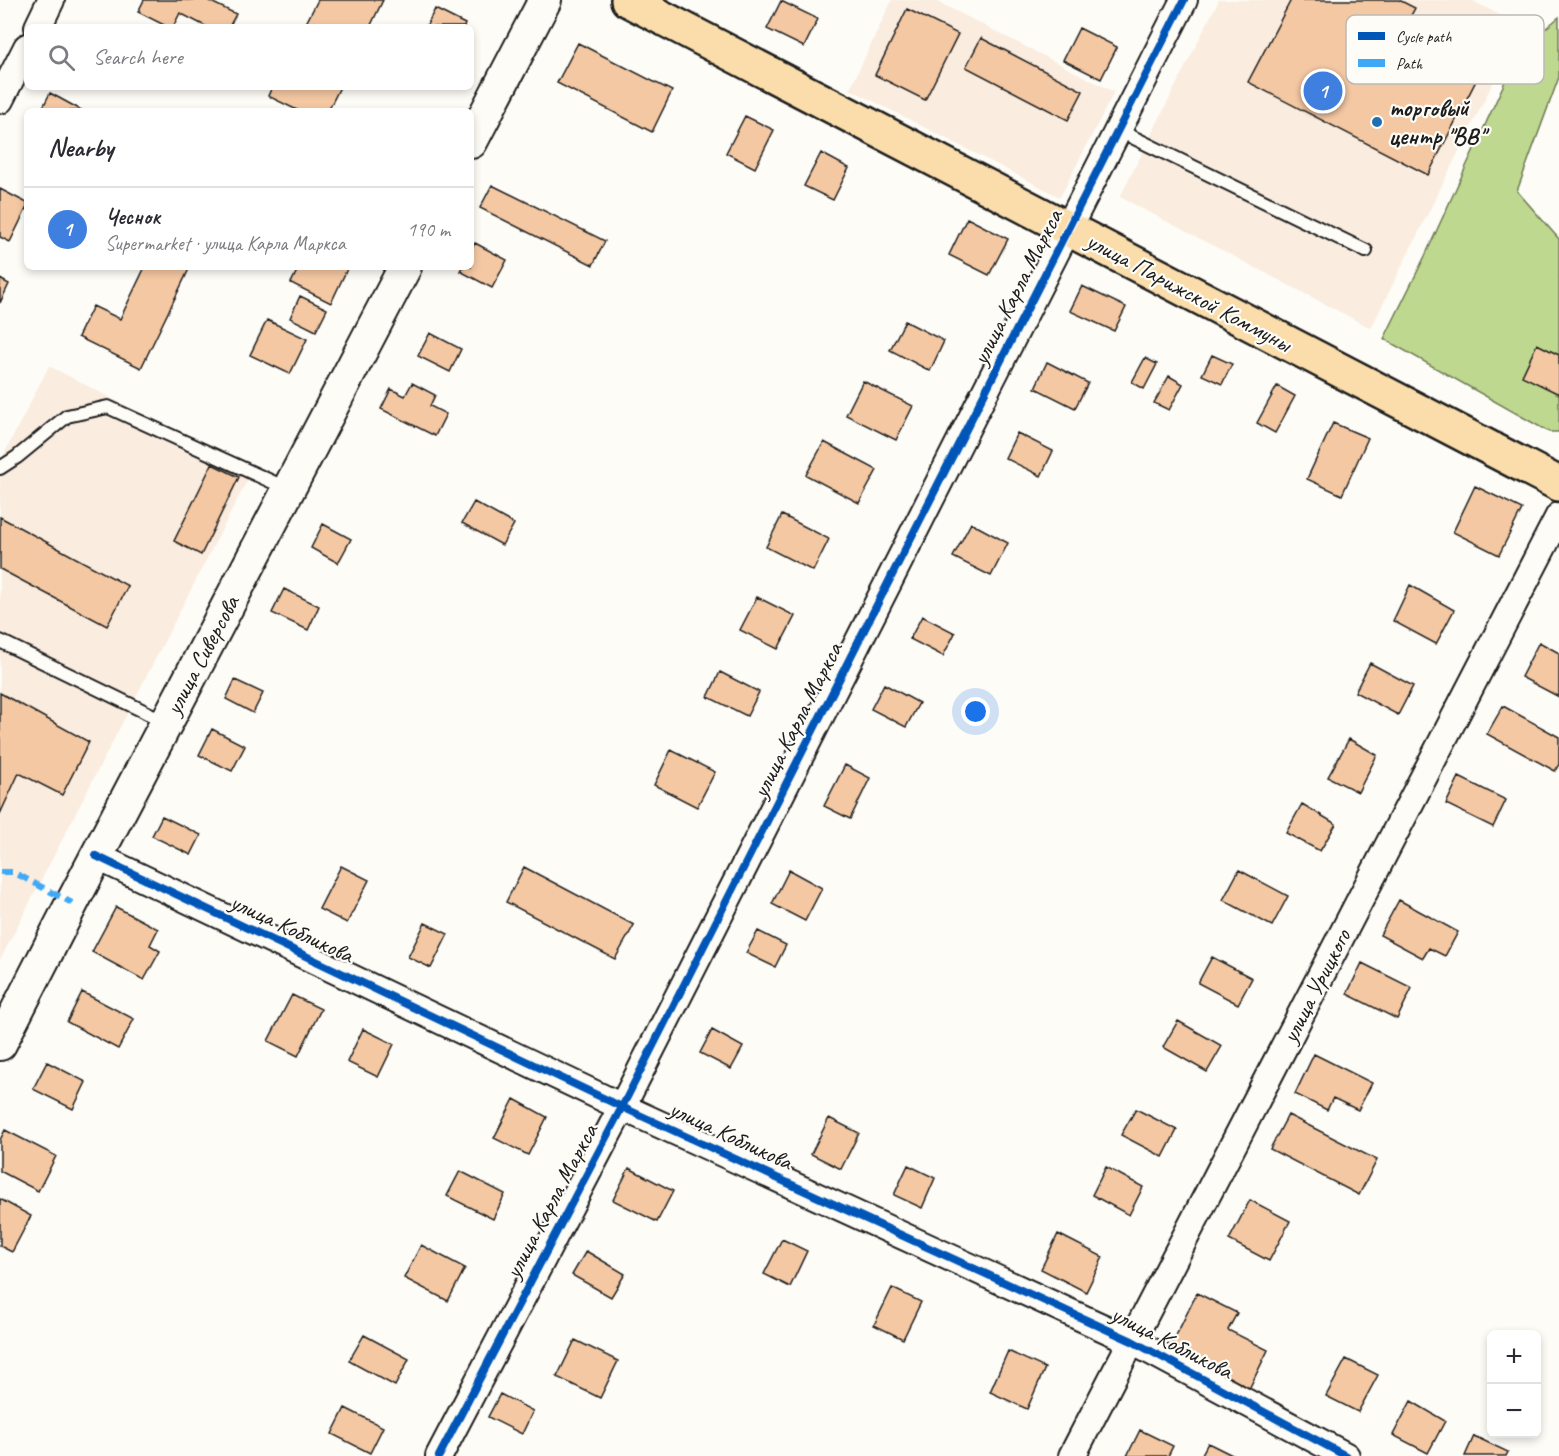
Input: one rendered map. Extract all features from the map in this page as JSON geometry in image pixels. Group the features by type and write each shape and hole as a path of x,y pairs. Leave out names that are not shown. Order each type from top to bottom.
{"highway":[{"name":"улица Парижской Коммуны","path":"627,0 1559,484"}],"street":[{"path":"39,24 51,0"},
{"path":"474,136 545,0"},
{"name":"улица Карла Маркса","path":"439,1456 622,1107 1184,0"},
{"path":"0,100 24,54"},
{"name":"улица Сиверсова","path":"0,1044 403,270"},
{"name":"улица Урицкого","path":"1072,1456 1559,516"},
{"name":"улица Кобликова","path":"96,856 622,1107 1132,1341 1346,1456"}],"lane":[{"path":"1118,130 1366,251"},
{"path":"0,468 67,416 108,407 289,490"},
{"path":"0,641 167,723"}],"shaded area":[{"path":"892,0 934,0 1114,92 1060,197 850,89"},
{"path":"1219,0 1471,0 1500,15 1346,15 1346,84 1492,84 1371,328 1120,197"},
{"path":"49,366 252,471 0,960 0,462"}],"green space":[{"path":"1559,17 1559,77 1517,191 1559,239 1559,432 1549,432 1384,339 1504,84 1544,84 1544,30"}],"building":[{"path":"144,0 207,0 236,14 231,24 201,24 180,13 174,24 162,24 138,12"},
{"path":"318,0 383,0 371,24 306,24"},
{"path":"1291,0 1399,0 1415,8 1411,15 1346,15 1346,84 1474,84 1428,175 1248,82"},
{"path":"781,1 818,19 804,47 767,29"},
{"path":"435,9 465,24 428,24"},
{"path":"907,9 958,34 925,100 875,75"},
{"path":"1079,28 1117,47 1101,79 1063,60"},
{"path":"981,38 1083,91 1068,120 966,67"},
{"path":"578,43 672,91 652,132 557,83"},
{"path":"271,90 338,90 330,108 293,108 268,96"},
{"path":"50,93 78,108 42,108"},
{"path":"745,116 774,130 755,168 726,153"},
{"path":"821,153 849,168 833,200 804,186"},
{"path":"492,185 605,241 593,265 480,208"},
{"path":"0,189 24,201 24,213 10,242 0,237"},
{"path":"967,218 1008,239 989,275 949,255"},
{"path":"475,243 507,260 492,288 460,271 474,270"},
{"path":"144,270 189,270 141,368 78,337 93,306 120,319"},
{"path":"298,270 347,270 331,303 291,283"},
{"path":"0,279 9,284 0,303"},
{"path":"1082,286 1126,307 1114,331 1070,311"},
{"path":"300,296 327,309 316,331 290,318"},
{"path":"267,320 307,339 290,374 250,355"},
{"path":"905,321 944,341 930,371 890,350"},
{"path":"430,333 461,349 450,372 418,356"},
{"path":"1537,344 1559,355 1559,394 1522,376"},
{"path":"1212,355 1232,364 1222,384 1202,375"},
{"path":"1145,358 1157,364 1144,389 1132,382"},
{"path":"1047,362 1088,383 1075,408 1035,388"},
{"path":"1169,376 1183,384 1169,410 1154,403"},
{"path":"863,381 913,406 896,440 846,415"},
{"path":"412,383 435,395 430,406 446,414 435,436 381,409 391,389 405,396"},
{"path":"1277,386 1295,396 1275,433 1257,423"},
{"path":"1333,423 1368,438 1342,495 1307,479"},
{"path":"1017,433 1053,451 1041,476 1005,458"},
{"path":"824,442 877,470 859,503 806,475"},
{"path":"212,464 239,477 201,555 174,541"},
{"path":"1475,486 1522,509 1499,555 1453,532"},
{"path":"474,502 514,524 502,545 462,523"},
{"path":"782,515 829,539 813,571 766,547"},
{"path":"0,517 128,586 107,626 0,569"},
{"path":"971,523 1008,543 991,576 953,557"},
{"path":"323,524 351,539 338,563 311,548"},
{"path":"1410,585 1454,610 1436,644 1393,621"},
{"path":"284,589 319,606 308,630 272,613"},
{"path":"757,597 795,616 778,649 740,630"},
{"path":"922,616 955,633 943,656 910,639"},
{"path":"1539,642 1559,653 1559,697 1521,677"},
{"path":"1370,663 1413,686 1398,715 1355,692"},
{"path":"720,672 759,692 747,716 708,697"},
{"path":"235,680 263,693 253,713 226,699"},
{"path":"884,684 919,703 906,727 871,709"},
{"path":"0,693 89,742 62,795 19,773 0,814"},
{"path":"1503,706 1559,737 1559,764 1555,771 1487,734"},
{"path":"212,729 245,746 232,771 199,755"},
{"path":"1349,739 1377,755 1358,792 1328,777"},
{"path":"671,750 715,772 697,807 654,785"},
{"path":"845,765 870,778 850,819 824,806"},
{"path":"1459,777 1506,800 1493,827 1446,804"},
{"path":"1302,804 1336,824 1320,851 1286,833"},
{"path":"162,816 201,835 191,855 152,836"},
{"path":"341,866 369,880 347,923 319,909"},
{"path":"524,867 634,925 615,959 506,902"},
{"path":"789,870 822,888 805,921 772,904"},
{"path":"1239,870 1288,896 1272,926 1223,900"},
{"path":"1399,900 1458,932 1445,956 1429,948 1423,958 1380,935"},
{"path":"116,907 158,929 150,945 160,951 144,980 92,952"},
{"path":"425,923 448,934 431,968 408,957"},
{"path":"758,931 786,945 775,967 746,953"},
{"path":"1212,957 1252,978 1238,1004 1198,983"},
{"path":"1362,963 1412,988 1397,1019 1347,994"},
{"path":"82,992 134,1019 118,1049 67,1022"},
{"path":"292,995 321,1009 298,1056 268,1041"},
{"path":"1178,1021 1222,1046 1207,1072 1163,1047"},
{"path":"363,1029 394,1044 378,1077 347,1062"},
{"path":"712,1030 743,1047 731,1069 700,1053"},
{"path":"1314,1054 1372,1083 1358,1110 1333,1098 1327,1110 1295,1094"},
{"path":"47,1062 86,1082 73,1109 33,1089"},
{"path":"514,1099 547,1117 528,1155 494,1138"},
{"path":"1136,1109 1177,1130 1163,1157 1121,1135"},
{"path":"1288,1115 1377,1160 1359,1195 1270,1149"},
{"path":"829,1118 859,1133 841,1169 811,1154"},
{"path":"5,1130 56,1156 38,1191 0,1171 0,1140"},
{"path":"908,1165 935,1178 922,1208 894,1195"},
{"path":"1106,1167 1143,1187 1129,1215 1092,1195"},
{"path":"629,1168 673,1191 657,1222 613,1200"},
{"path":"460,1171 505,1194 493,1219 447,1196"},
{"path":"0,1199 31,1216 12,1252 0,1246"},
{"path":"1250,1200 1290,1221 1269,1261 1229,1240"},
{"path":"1058,1234 1103,1257 1086,1292 1041,1269"},
{"path":"782,1239 807,1251 790,1287 764,1274"},
{"path":"421,1245 465,1268 448,1301 404,1278"},
{"path":"586,1251 625,1274 611,1297 572,1275"},
{"path":"892,1288 921,1302 903,1339 874,1325"},
{"path":"1197,1293 1237,1313 1228,1330 1268,1350 1249,1389 1169,1350"},
{"path":"364,1335 409,1359 395,1386 349,1361"},
{"path":"575,1340 618,1361 600,1398 557,1377"},
{"path":"1008,1351 1045,1368 1027,1409 990,1392"},
{"path":"1346,1359 1378,1375 1358,1412 1326,1396"},
{"path":"500,1394 533,1411 522,1434 488,1417"},
{"path":"1411,1401 1445,1421 1428,1453 1393,1435"},
{"path":"345,1408 383,1427 370,1453 332,1434"},
{"path":"1140,1430 1173,1446 1168,1456 1127,1456"},
{"path":"1474,1436 1508,1452 1506,1456 1465,1456"},
{"path":"1208,1443 1234,1456 1201,1456"}],"marked path":[{"path":"0,872 13,872 72,903"}],"cycle path":[{"path":"439,1456 622,1107 1184,0"},
{"path":"96,856 622,1107 1132,1341 1346,1456"}],"place":[{"name":"Чеснок","path":"1323,91"},
{"name":"торговый центр \"ВВ\"","path":"1377,122"}]}
